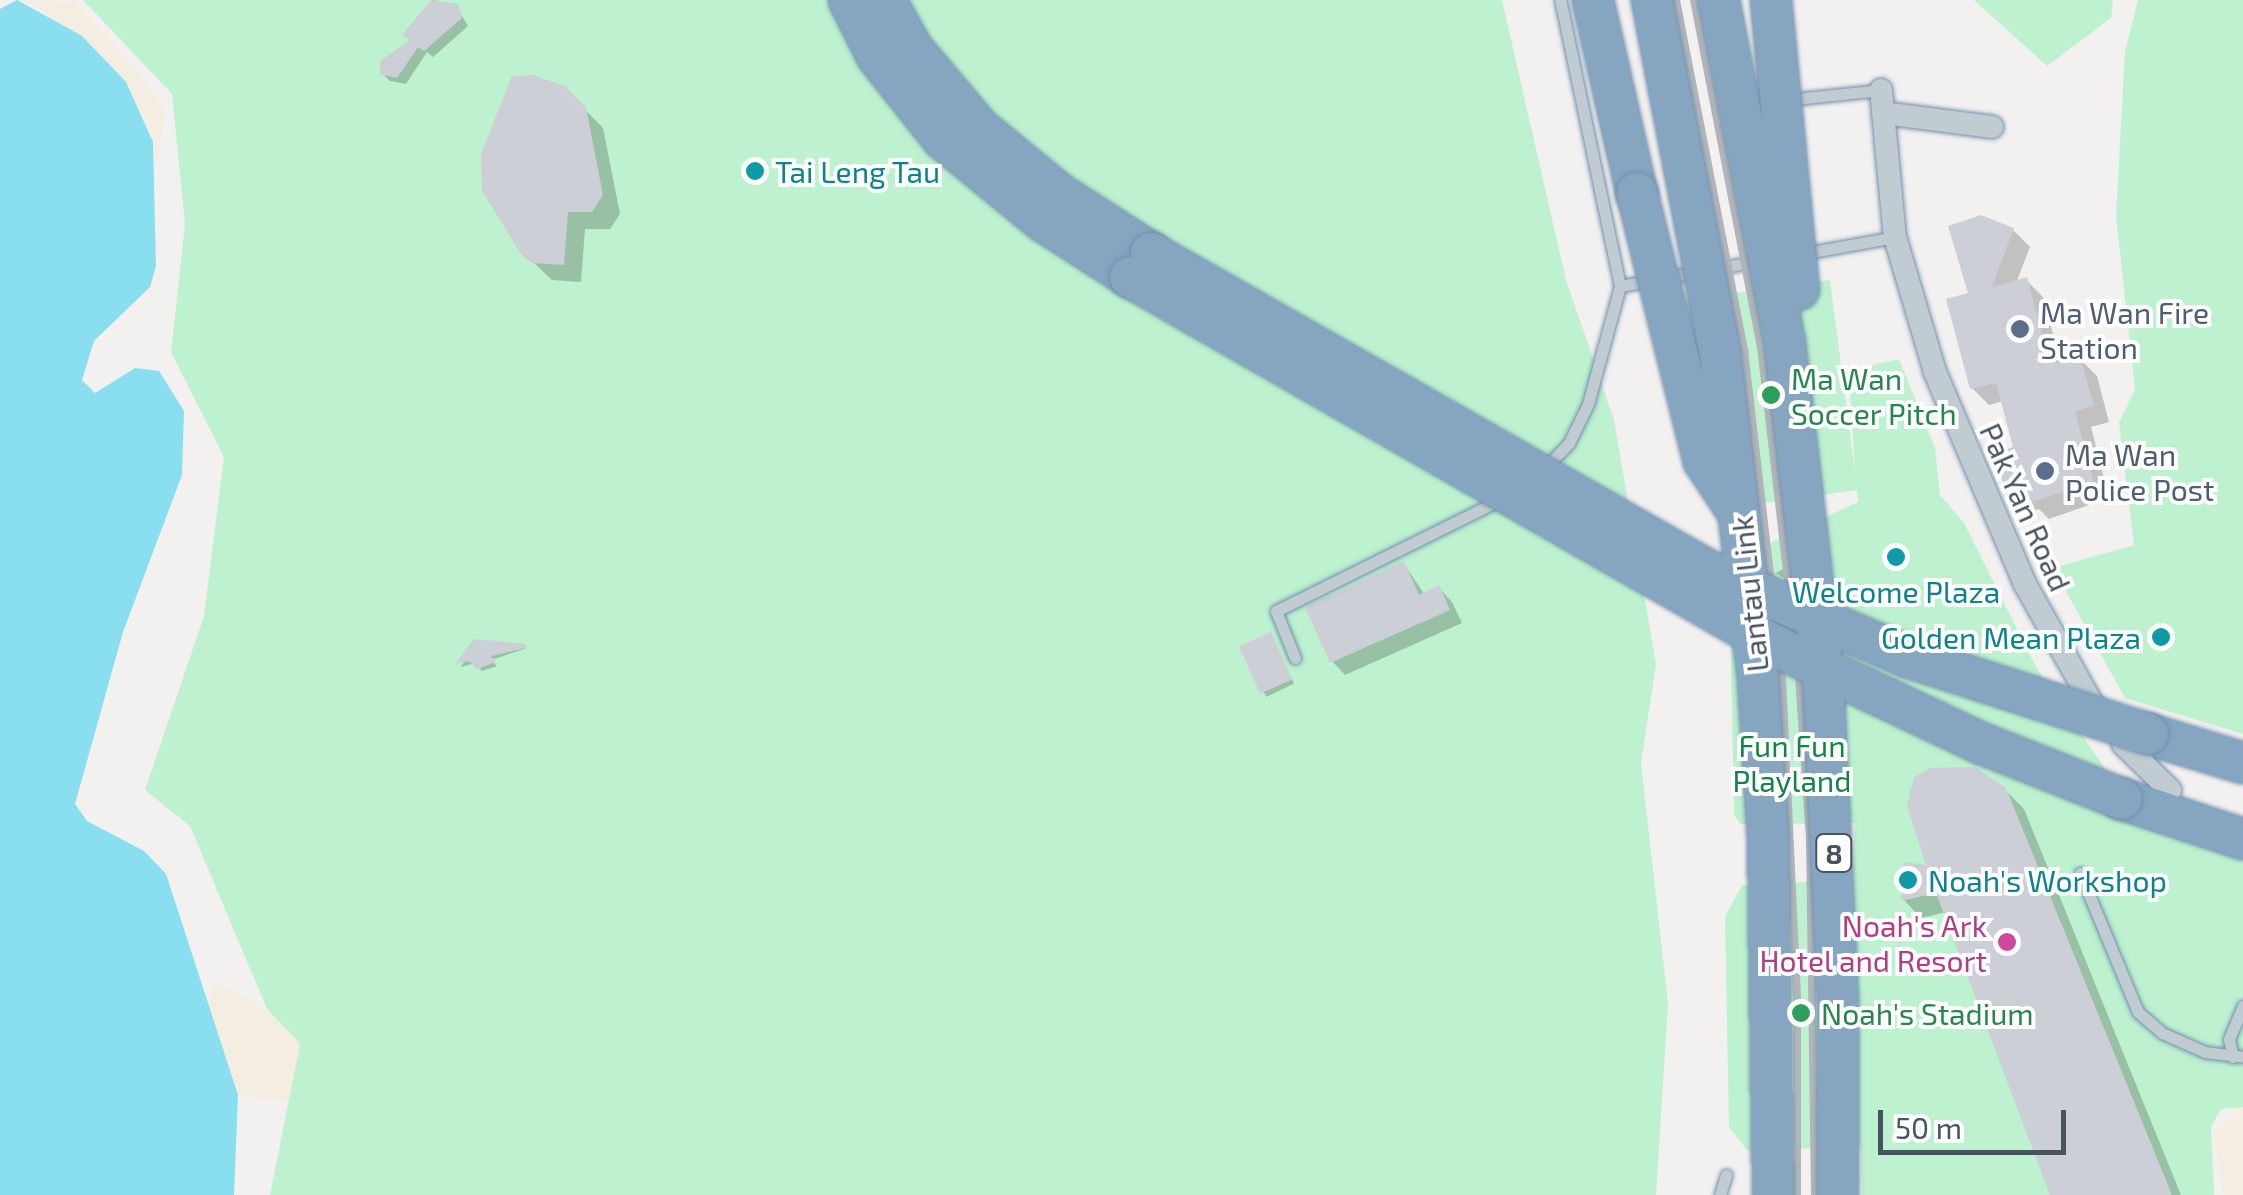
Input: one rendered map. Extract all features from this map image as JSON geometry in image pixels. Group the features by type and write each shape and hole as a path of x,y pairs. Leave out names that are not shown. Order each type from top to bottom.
{"highway":[{"path":"849,0 877,56 942,140 1044,221 1140,265 1767,598 1908,657 2243,763"},
{"path":"885,0 922,62 980,129 1140,265 1771,644 1983,744 2243,839"},
{"path":"1593,0 1704,461 1742,519"},
{"name":"Lantau Link","path":"1652,0 1694,199 1742,519 1768,840 1773,1195"},
{"name":"8","path":"1718,0 1762,206 1806,511 1833,836 1838,1195"},
{"path":"1771,0 1806,384 1806,511"}],"street":[{"path":"1882,101 1992,127"},
{"name":"Pak Yan Road","path":"1882,101 1895,238 1935,372 2025,584 2093,705"},
{"path":"2123,744 2170,790"}],"lane":[{"path":"1295,658 1276,611 1531,482 1570,444 1588,404 1620,286 1560,0"},
{"path":"1769,102 1882,101"},
{"path":"1620,286 1895,238"},
{"path":"2080,872 2138,1012 2162,1033 2238,1057"},
{"path":"2238,1057 2229,1039 2243,1006"},
{"path":"1720,1195 1726,1174"}],"green space":[{"path":"83,0 1502,0 1566,280 1614,420 1656,664 1641,763 1668,1003 1656,1195 270,1195 300,1044 267,1009 190,826 145,790 204,616 224,457 171,352 185,224 172,94"},
{"path":"1974,0 2113,0 2111,18 2047,66"},
{"path":"2138,0 2243,0 2243,734 2125,698 2053,568 2134,545 2119,423 2135,389 2116,217 2125,52"},
{"name":"Fun Fun Playland","path":"1830,280 1855,473 1849,371 1899,359 1935,448 1940,495 1964,523 2036,667 2114,782 2243,855 2243,1107 2221,1109 2211,1127 2214,1195 1862,1195 1861,1147 1747,1150 1729,1127 1725,917 1742,885 1852,880 1855,823 1740,824 1734,814 1729,562 1858,502 1857,490 1713,510 1686,300"}],"sand":[{"path":"17,0 74,1 133,64 166,114 156,162 148,121 36,5"},
{"path":"215,983 267,1009 300,1044 288,1102 238,1095 207,1003"},
{"path":"2243,1107 2243,1195 2223,1195 2213,1135"}],"water":[{"path":"17,0 82,36 126,82 153,142 156,266 150,287 94,341 82,380 95,393 135,368 159,371 184,411 182,475 123,632 75,804 87,821 144,851 166,874 238,1095 234,1195 0,1195 0,9"}],"building":[{"path":"431,0 458,4 462,18 424,51 418,47 397,78 380,74 380,61 410,40 402,35"},
{"path":"533,75 565,86 586,107 603,195 592,212 568,212 564,265 531,263 521,254 482,191 481,154 512,76"},
{"path":"1981,215 2014,228 1992,287 2027,277 2050,364 2080,356 2094,406 2075,411 2093,481 2030,503 2022,493 2007,498 1997,461 2000,451 2013,447 1996,383 1970,389 1946,299 1968,293 1948,226"},
{"path":"1404,561 1419,595 1439,585 1450,610 1330,663 1305,607"},
{"path":"1271,632 1292,680 1260,694 1239,646"},
{"path":"474,639 526,644 526,648 491,656 496,662 477,669 469,661 455,664"},
{"path":"1975,767 2006,788 2172,1195 2050,1195 1936,893 1901,901 1904,862 1926,865 1907,806 1914,777 1930,768"}],"railway":[{"path":"1676,0 1744,350 1782,678 1797,1001 1797,1195"},
{"path":"1694,0 1761,347 1799,676 1810,838 1815,1195"}],"place":[{"name":"Tai Leng Tau","path":"755,171"},
{"name":"Ma Wan Fire Station","path":"2020,329"},
{"name":"Ma Wan Soccer Pitch","path":"1771,395"},
{"name":"Ma Wan Police Post","path":"2045,471"},
{"name":"Welcome Plaza","path":"1896,557"},
{"name":"Golden Mean Plaza","path":"2161,637"},
{"name":"Noah's Workshop","path":"1908,880"},
{"name":"Noah's Ark Hotel and Resort","path":"2007,942"},
{"name":"Noah's Stadium","path":"1801,1013"}]}
